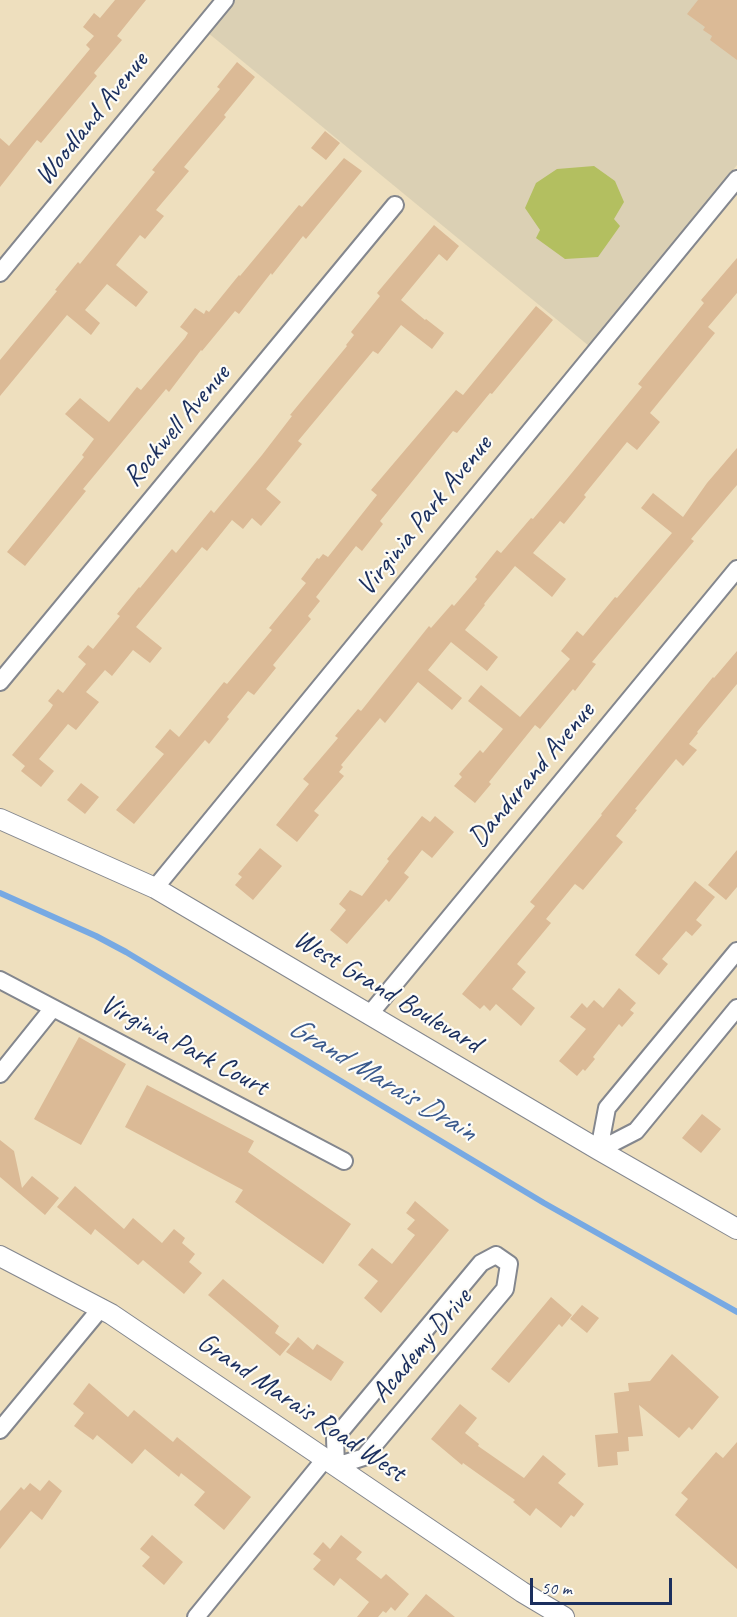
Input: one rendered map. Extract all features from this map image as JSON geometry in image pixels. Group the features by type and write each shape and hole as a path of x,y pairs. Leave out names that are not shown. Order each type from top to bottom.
{"street":[{"name":"Woodland Avenue","path":"0,273 225,0"},
{"name":"Virginia Park Avenue","path":"156,888 737,179"},
{"name":"Rockwell Avenue","path":"0,682 395,205"},
{"name":"Dandurand Avenue","path":"369,1015 737,569"},
{"name":"West Grand Boulevard","path":"0,819 156,888 737,1229"},
{"path":"599,1150 607,1108 737,951"},
{"name":"Virginia Park Court","path":"0,980 344,1161"},
{"path":"0,1074 53,1008"},
{"path":"599,1150 636,1131 737,1008"},
{"name":"Academy Drive","path":"496,1255 509,1264 505,1289 364,1458 331,1462 335,1438 481,1263 496,1255"},
{"name":"Grand Marais Road West","path":"0,1256 101,1308 522,1592 564,1617"},
{"path":"0,1430 101,1308"},
{"path":"196,1617 331,1462"}],"shaded area":[{"path":"233,0 737,0 737,165 589,346 207,32"}],"green space":[{"path":"594,166 615,181 624,202 614,219 620,226 598,257 565,259 536,238 540,230 525,208 536,183 557,169"}],"building":[{"path":"115,0 146,0 117,36 122,40 94,73 97,76 41,143 37,140 0,187 0,138 9,146 46,102 90,49 86,45 94,36 83,27 94,13 100,18"},
{"path":"698,0 737,0 737,60 710,40 712,36 703,30 705,27 687,14"},
{"path":"237,62 255,77 224,115 226,117 184,167 189,171 156,210 164,216 145,239 140,235 116,265 148,292 136,307 107,284 85,310 100,323 91,335 67,315 0,396 0,360 78,262 80,264 155,172 152,170 220,89 217,87"},
{"path":"325,131 340,143 326,160 311,148"},
{"path":"344,158 362,171 306,239 303,236 239,314 235,311 169,392 166,389 83,489 86,491 25,566 7,552 84,457 82,455 94,439 65,414 80,398 109,422 137,387 141,390 185,338 188,333 180,327 195,308 204,314 206,310 209,312 299,205 302,207"},
{"path":"434,225 459,246 447,261 439,254 401,300 444,333 432,349 401,325 378,354 373,351 298,441 302,444 266,489 281,502 261,526 252,518 243,529 232,520 207,551 202,547 136,627 162,648 150,663 133,650 112,676 105,670 86,692 99,702 76,730 68,724 39,759 54,771 41,787 21,771 25,766 12,755 50,710 53,705 48,701 58,689 63,693 86,664 78,657 88,645 93,649 120,616 117,614 172,549 176,553 211,510 214,513 262,455 292,416 290,415 347,346 354,335 351,332 380,296 377,293"},
{"path":"737,258 737,293 708,327 715,333 650,413 660,422 637,450 627,442 584,495 586,497 564,524 560,521 533,553 566,579 552,597 515,566 465,630 498,657 487,671 451,642 428,670 462,698 452,710 418,682 385,723 380,718 341,765 343,767 339,772 344,776 314,811 319,815 297,842 276,825 309,784 303,779 338,738 335,736 358,709 361,711 429,626 431,628 452,604 454,606 497,550 501,553 566,480 642,387 638,384 704,303 701,300"},
{"path":"536,306 553,320 457,433 453,431 380,521 383,524 362,551 356,546 316,597 320,601 308,616 311,619 273,665 276,668 254,695 248,691 209,744 205,740 134,824 116,810 164,754 155,747 170,729 179,737 224,682 227,684 272,630 269,628 306,583 301,579 317,558 319,559 323,554 328,557 377,495 371,490 456,390 463,395"},
{"path":"737,448 737,485 691,539 694,541 592,662 596,664 575,691 573,689 540,729 535,725 475,803 454,786 462,777 459,774 480,750 483,753 503,729 468,701 481,685 520,717 570,659 561,651 577,631 583,636 672,533 641,508 653,493 683,517 707,483"},
{"path":"737,651 737,684 689,744 697,750 683,766 676,759 616,836 623,842 583,890 574,885 546,919 551,923 517,964 526,972 512,989 535,1008 521,1026 496,1004 490,1011 484,1005 480,1009 462,994 535,906 530,902 713,677"},
{"path":"81,783 99,797 85,814 67,800"},
{"path":"422,816 430,822 435,816 454,832 432,858 422,850 404,873 409,877 389,902 386,899 347,944 330,930 346,910 339,904 350,890 362,896 389,861 387,859"},
{"path":"260,848 282,866 253,900 235,885 242,877 238,874"},
{"path":"737,850 737,887 726,900 708,885"},
{"path":"695,881 715,897 696,920 702,925 692,936 686,931 662,959 668,964 659,975 635,955"},
{"path":"619,988 636,1003 630,1010 634,1013 622,1027 619,1024 593,1057 595,1059 585,1071 583,1069 577,1076 559,1061 586,1029 570,1017 582,1003 587,1008 594,1000 603,1008"},
{"path":"79,1037 126,1064 81,1145 34,1119"},
{"path":"147,1085 254,1141 248,1152 351,1224 323,1264 235,1202 243,1190 125,1127"},
{"path":"702,1114 721,1129 701,1153 682,1138"},
{"path":"0,1140 14,1151 22,1188 32,1176 59,1198 45,1215 0,1177"},
{"path":"75,1186 124,1229 133,1218 162,1243 174,1229 185,1238 182,1243 195,1254 189,1262 202,1273 184,1294 143,1260 138,1265 95,1229 91,1235 57,1207"},
{"path":"415,1201 449,1230 381,1313 364,1298 378,1281 358,1265 372,1248 392,1264 415,1235 407,1229 415,1220 406,1213"},
{"path":"223,1279 279,1326 275,1333 290,1344 280,1356 208,1295"},
{"path":"551,1297 572,1315 562,1327 559,1324 509,1383 491,1369"},
{"path":"582,1305 599,1318 587,1333 570,1319"},
{"path":"298,1337 313,1350 317,1344 344,1362 331,1381 286,1352"},
{"path":"672,1354 719,1397 692,1430 689,1427 679,1438 639,1405 643,1436 628,1437 629,1451 617,1452 618,1465 598,1467 595,1435 618,1433 614,1393 629,1391 628,1383 650,1381"},
{"path":"89,1383 128,1417 134,1410 173,1442 177,1437 251,1497 224,1530 194,1505 205,1492 181,1473 179,1477 145,1449 132,1464 97,1435 93,1440 74,1426 84,1413 73,1404"},
{"path":"460,1404 477,1418 465,1433 479,1444 478,1446 524,1478 543,1455 566,1474 558,1483 584,1504 574,1517 571,1515 561,1528 536,1508 530,1516 513,1502 515,1500 463,1463 462,1465 431,1439"},
{"path":"737,1442 737,1569 675,1515 688,1499 681,1493 716,1452 723,1458"},
{"path":"49,1480 62,1491 42,1520 31,1511 0,1549 0,1511 21,1487 24,1490 30,1483 40,1491"},
{"path":"152,1535 183,1562 164,1585 142,1566 150,1557 140,1549"},
{"path":"341,1535 362,1552 356,1559 381,1579 386,1574 409,1594 395,1611 391,1607 378,1617 357,1617 369,1602 340,1578 334,1586 313,1569 321,1560 313,1554 323,1542 330,1549"},
{"path":"426,1594 455,1617 407,1617"}],"waterway":[{"name":"Grand Marais Drain","path":"0,893 126,952 544,1203 737,1312"}]}
